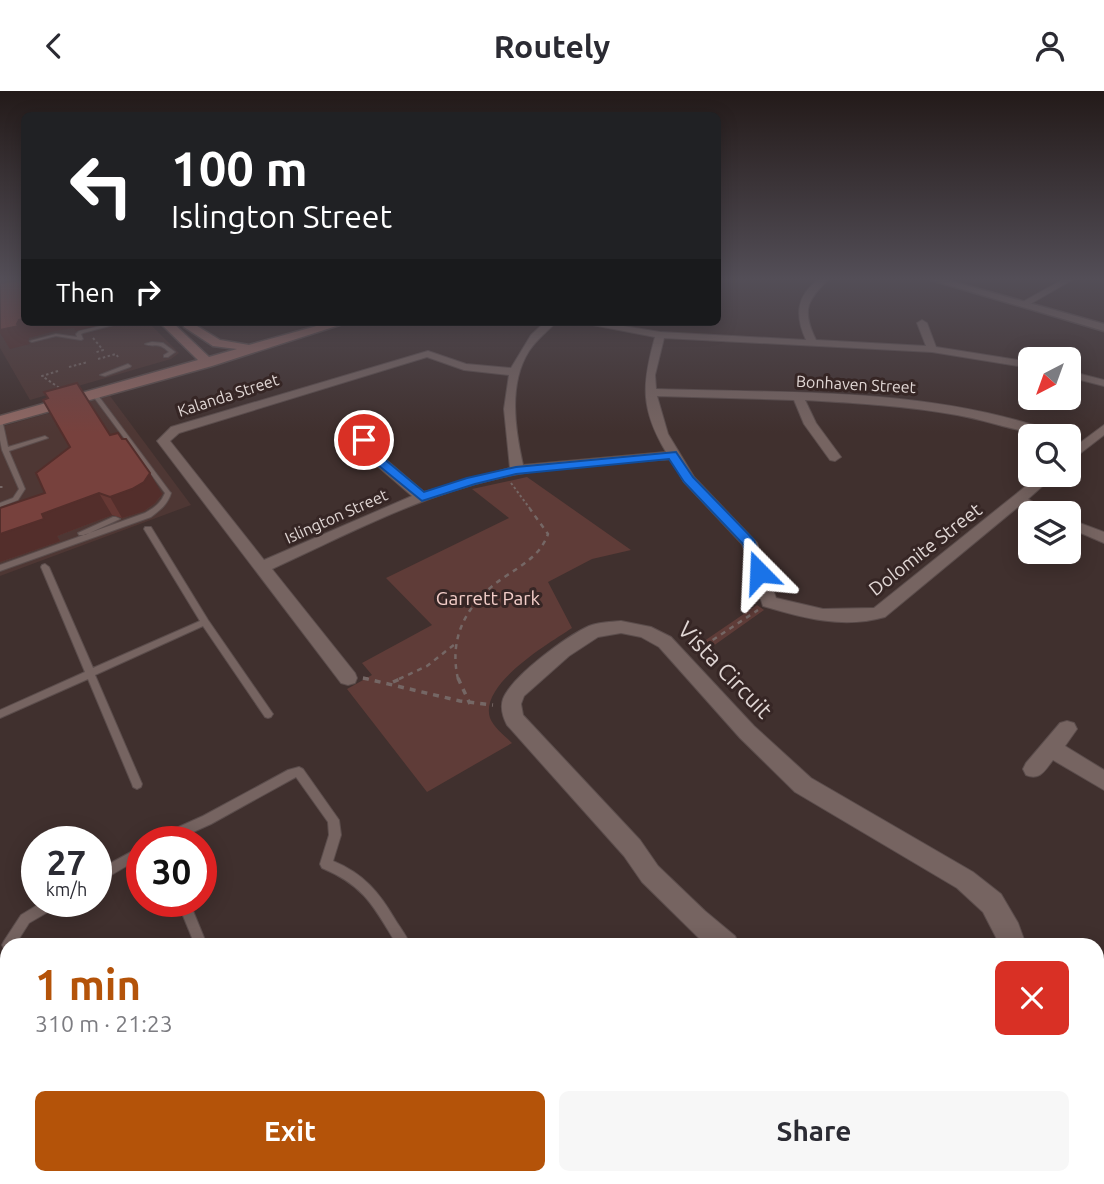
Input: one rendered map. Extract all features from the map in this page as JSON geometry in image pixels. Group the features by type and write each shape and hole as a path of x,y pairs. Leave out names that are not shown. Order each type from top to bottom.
{"main road":[{"path":"177,331 212,358"},
{"path":"191,331 212,358"},
{"path":"198,331 216,342 243,346"},
{"path":"0,423 243,346 305,331"},
{"path":"0,414 309,331"}],"street":[{"path":"512,472 508,425 509,395 515,372 526,348 539,331"},
{"path":"636,331 660,335 932,349 1018,363"},
{"path":"806,331 812,342"},
{"path":"925,331 932,349"},
{"path":"660,335 650,375 655,416 672,455 689,479 749,543 769,602"},
{"name":"Kalanda Street","path":"348,678 163,441 175,430 428,354 464,367 515,372"},
{"path":"1082,377 1104,383"},
{"name":"Bonhaven Street","path":"650,392 914,404 956,409 1018,426"},
{"path":"799,399 810,424 835,457"},
{"path":"1081,448 1104,429"},
{"path":"364,440 372,454 422,497"},
{"name":"Islington Street","path":"262,567 422,497 512,472 672,455"},
{"name":"Dolomite Street","path":"1020,501 1036,487"},
{"name":"Dolomite Street","path":"769,602 818,617 848,619 879,613 1018,503"},
{"path":"1081,528 1104,538"},
{"name":"Vista Circuit","path":"510,708 511,699 517,691 563,651 594,631 621,627 645,631 665,642 747,732 803,785 965,880 992,902 1011,938"},
{"path":"510,708 513,719 632,848 650,874 718,938"},
{"path":"1033,769 1067,729"},
{"path":"1052,748 1104,781"}],"lane":[{"path":"32,341 56,335 81,339 78,334 85,331"},
{"path":"148,344 155,342 166,346 172,352 166,356"},
{"path":"103,375 128,366"},
{"path":"0,568 148,515 159,509 168,493 95,395"},
{"path":"0,423 4,453 22,489 16,499 0,505"},
{"path":"4,453 45,438"},
{"path":"56,548 85,531 116,519"},
{"path":"148,529 205,622 268,714"},
{"path":"44,567 137,784"},
{"path":"0,714 205,622"},
{"path":"194,826 292,773 299,772 333,820 335,835 326,864 347,872 368,888 400,938"},
{"path":"12,938 28,917"},
{"path":"190,917 198,938"}],"path":[{"path":"93,338 103,350 94,353"},
{"path":"98,359 116,354 118,357"},
{"path":"69,367 88,362"},
{"path":"58,371 42,376 64,389"},
{"path":"470,703 457,679 455,644 466,614 480,595 498,579 535,557 547,545 548,534 517,493 512,472"},
{"path":"682,660 769,602"},
{"path":"393,682 427,666 455,644"},
{"path":"348,678 393,682 470,703 510,708"}],"shaded area":[{"path":"0,331 157,331 179,353 171,359 30,400 0,348"},
{"path":"110,396 191,505 0,576 0,427"}],"green space":[{"name":"Garrett Park","path":"527,477 631,550 592,559 548,582 572,628 518,666 495,692 489,705 490,718 512,743 427,792 347,689 372,675 362,663 432,625 386,578 509,518 472,489"},
{"path":"757,605 764,610 699,656 691,650"}],"building":[{"path":"77,383 110,435 118,433 122,439 126,439 150,473 144,482 132,489 110,497 99,493 42,514 44,519 0,534 0,508 45,493 36,473 70,447 43,400 48,398 44,392"}],"route":[{"path":"364,440 372,454 422,497 471,481 516,471 672,455 689,479 749,543 759,572"}]}
